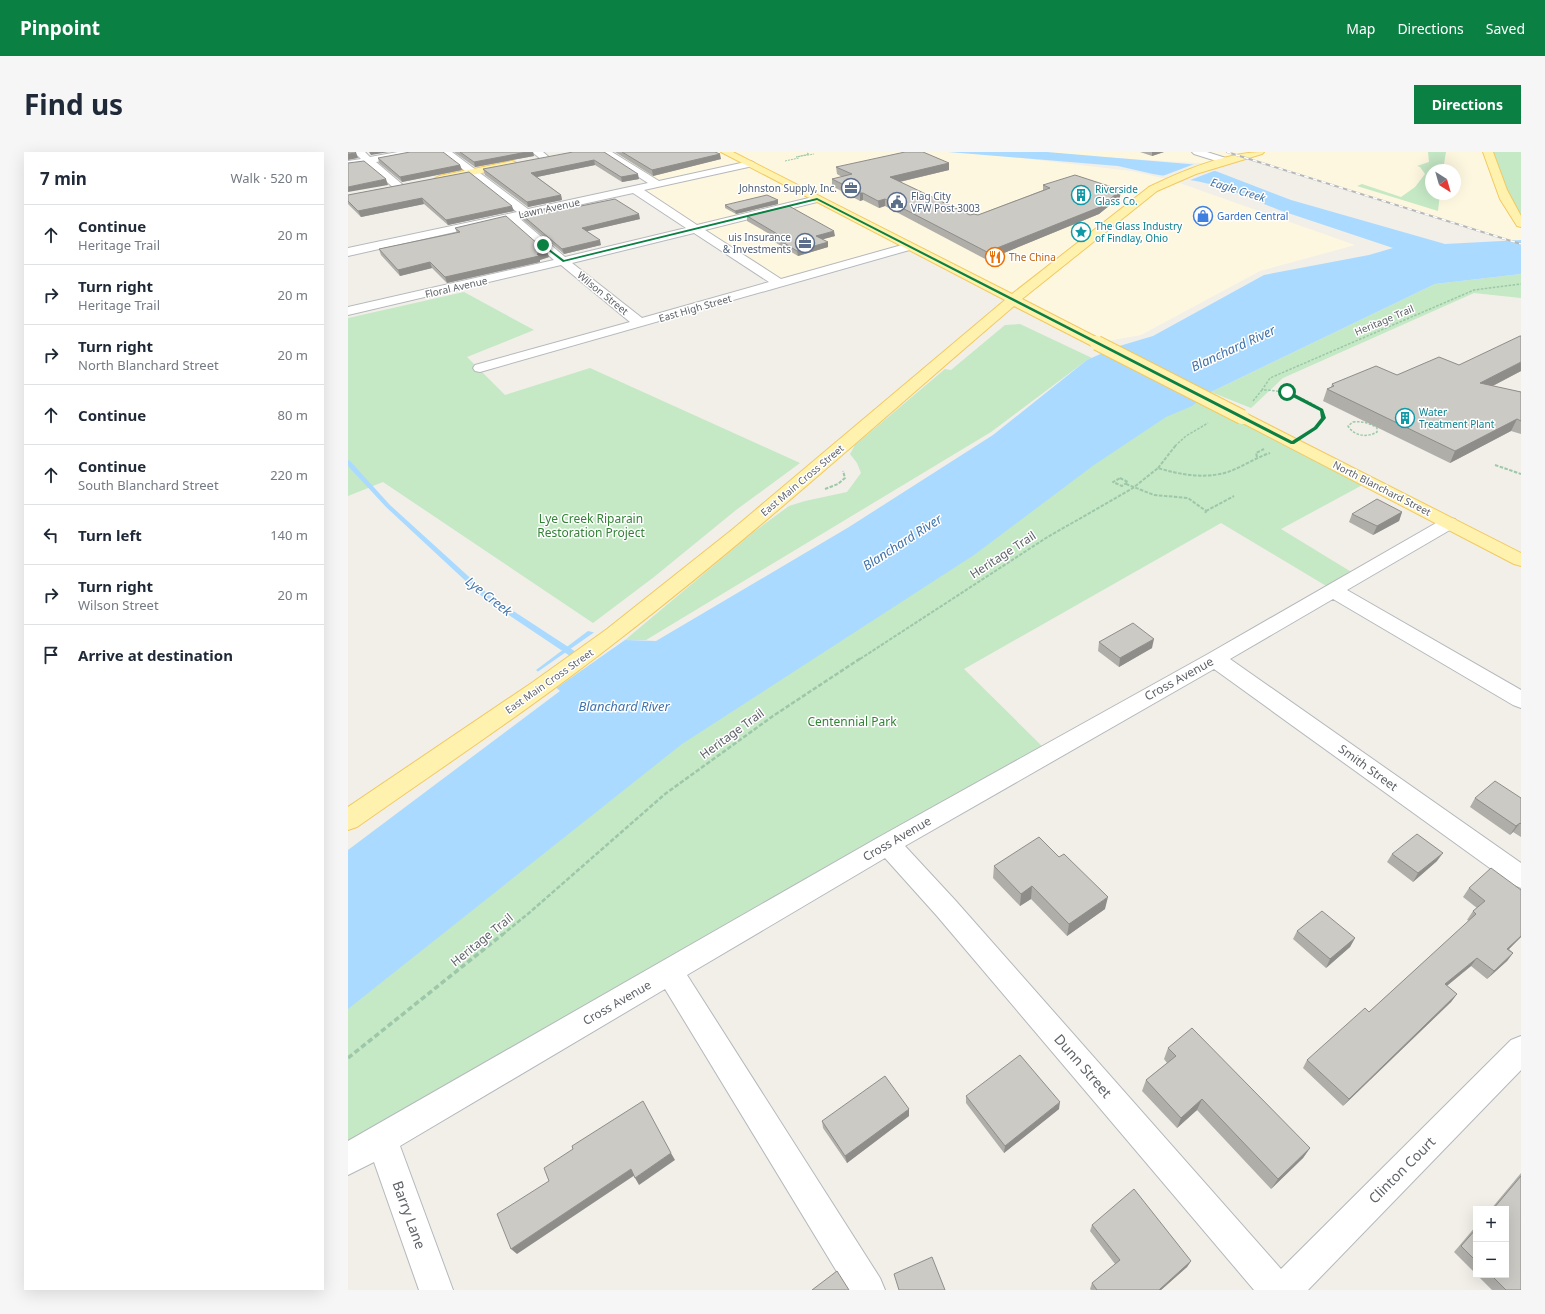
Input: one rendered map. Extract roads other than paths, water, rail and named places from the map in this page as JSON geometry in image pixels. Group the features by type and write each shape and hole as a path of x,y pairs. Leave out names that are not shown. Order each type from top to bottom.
{"main road":[{"name":"North Blanchard Street","path":"726,152 1521,560"},
{"name":"East Main Cross Street","path":"348,820 541,687 614,634 739,534 1013,300 1150,192 1171,180 1208,166 1260,152"},
{"path":"1488,152 1505,198 1515,217 1521,224"},
{"path":"428,181 527,162 545,156"},
{"path":"384,190 402,186"}],"street":[{"path":"359,152 402,186"},
{"path":"348,164 414,152"},
{"path":"446,152 526,213"},
{"path":"605,152 657,184"},
{"path":"1197,152 1226,161"},
{"name":"Lawn Avenue","path":"348,252 750,164"},
{"path":"635,189 780,284"},
{"path":"774,197 791,206"},
{"name":"Floral Avenue","path":"348,311 563,261 817,199"},
{"name":"Wilson Street","path":"510,216 608,299 640,323"},
{"name":"East High Street","path":"480,368 909,247"},
{"name":"Cross Avenue","path":"348,1160 888,844 1216,659 1448,523"},
{"path":"1333,590 1519,696"},
{"name":"Smith Street","path":"1216,659 1521,878"},
{"name":"Dunn Street","path":"888,844 946,908 1276,1290"},
{"path":"670,972 868,1290"},
{"name":"Clinton Court","path":"1284,1290 1521,1050"},
{"name":"Barry Lane","path":"382,1140 436,1290"}],"water":[{"name":"Blanchard River","path":"948,152 1047,152 1200,165 1291,200 1445,244 1521,240 1521,274 1435,284 1211,392 1192,406 1166,417 1094,465 974,555 682,744 348,1009 348,850 560,691 536,670 588,631 625,640 656,641 849,527 993,435 1087,360 1116,347 1153,336 1264,275 1369,255 1393,248 1279,210 1223,187 1196,181 1153,174 1118,166"}],"waterway":[{"name":"Lye Creek","path":"348,462 388,506 487,597 573,654"}],"railway":[{"path":"1227,152 1521,244"}],"place":[{"name":"Johnston Supply, Inc.","path":"851,188"},
{"name":"Riverside Glass Co.","path":"1081,195"},
{"name":"Flag City VFW Post 3003","path":"897,202"},
{"name":"Garden Central","path":"1203,216"},
{"name":"The Glass Industry of Findlay, Ohio","path":"1081,232"},
{"name":"uis Insurance & Investments","path":"805,243"},
{"name":"The China","path":"995,257"},
{"name":"Water Treatment Plant","path":"1405,418"}],"water label":[{"name":"Eagle Creek","path":"1238,190"}],"park label":[{"name":"Lye Creek Riparain Restoration Project","path":"591,526"},
{"name":"Centennial Park","path":"852,722"}]}
